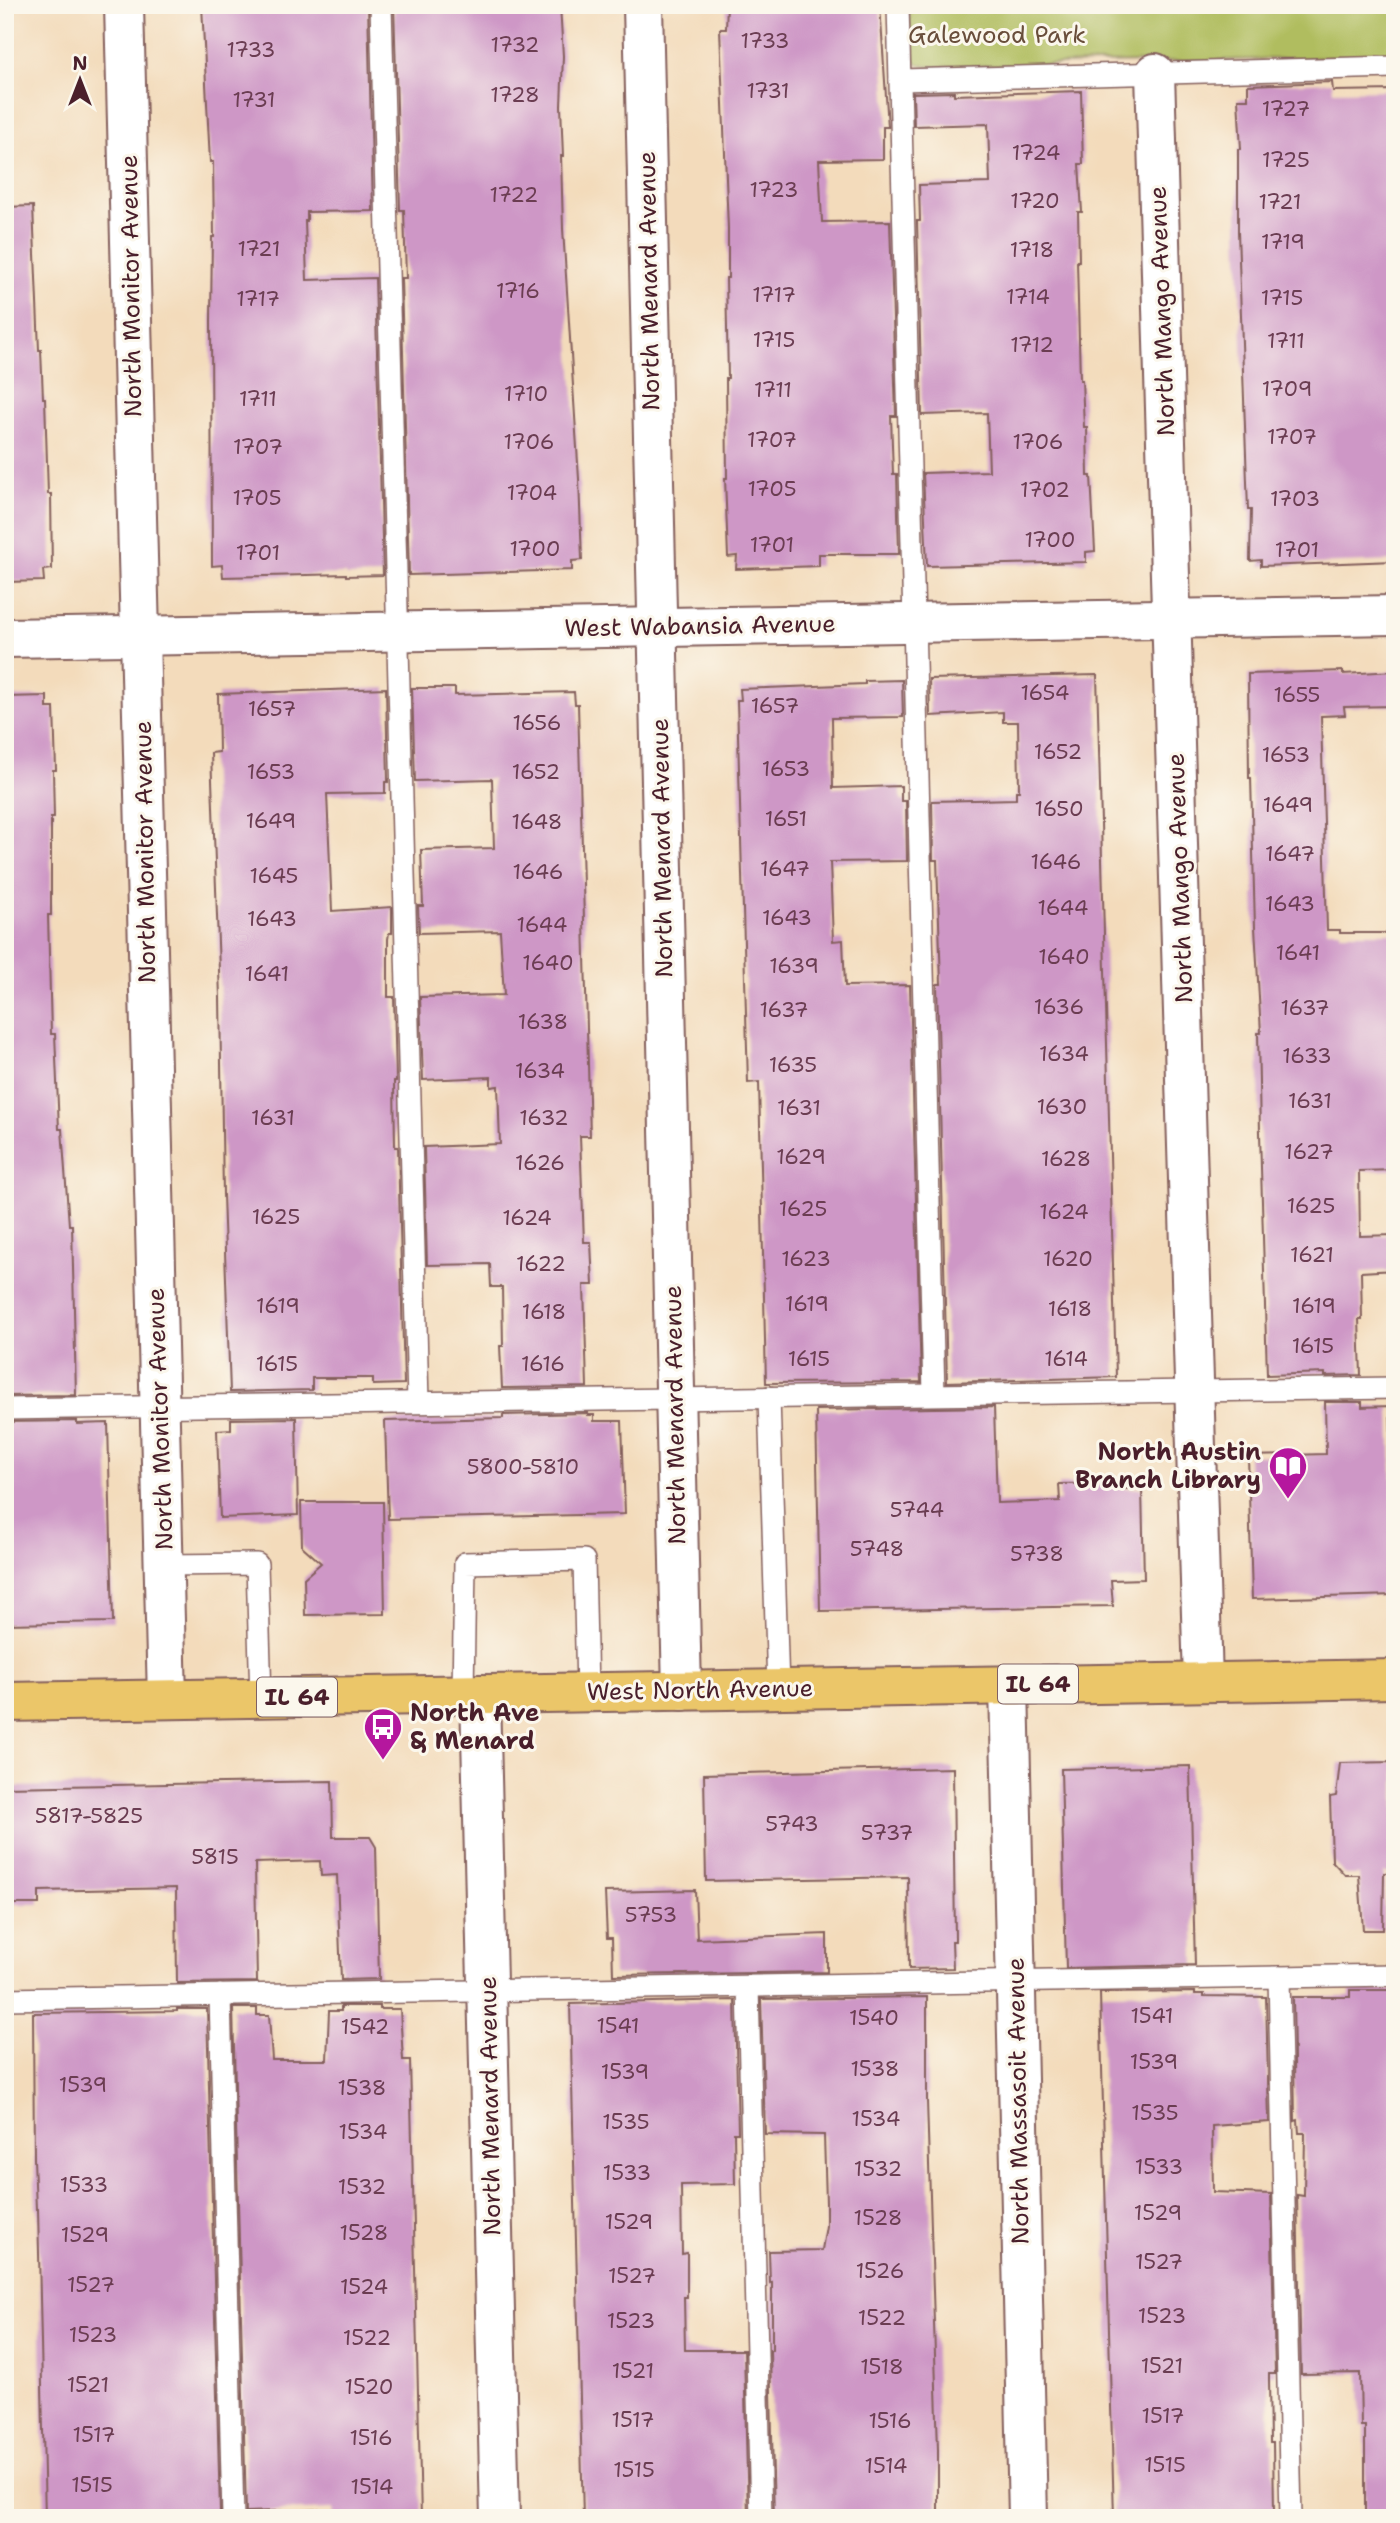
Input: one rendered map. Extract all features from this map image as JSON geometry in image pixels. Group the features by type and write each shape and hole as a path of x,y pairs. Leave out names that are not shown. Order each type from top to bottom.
{"main road":[{"name":"West North Avenue","path":"5,1702 1395,1679"}],"street":[{"name":"North Monitor Avenue","path":"124,5 167,1699"},
{"name":"North Menard Avenue","path":"643,5 682,1691"},
{"name":"North Mango Avenue","path":"1155,73 1203,1682"},
{"name":"West Wabansia Avenue","path":"5,638 1395,615"},
{"name":"North Massasoit Avenue","path":"1009,1685 1028,2518"},
{"name":"North Menard Avenue","path":"472,1694 487,1991 500,2518"}],"lane":[{"path":"381,5 418,1402"},
{"path":"898,5 934,1394"},
{"path":"900,80 1395,67"},
{"path":"5,1409 1395,1388"},
{"path":"769,1397 778,1689"},
{"path":"472,1694 465,1563 584,1560 587,1692"},
{"path":"164,1565 257,1564 261,1698"},
{"path":"5,1999 1395,1975"},
{"path":"1279,1977 1292,2518"},
{"path":"748,1986 761,2518"},
{"path":"220,1995 233,2518"}],"green space":[{"name":"Galewood Park","path":"909,5 1395,5 1395,56 931,67 917,64 910,55"}],"building":[{"path":"202,5 368,5 373,211 307,212 305,221 307,280 375,278 383,575 223,577 222,565 212,566 213,162 210,162"},
{"path":"394,5 560,5 563,56 563,229 582,560 572,561 572,570 409,575 401,278 406,278 404,210 400,210"},
{"path":"727,5 880,5 888,127 883,127 883,159 819,160 822,222 890,221 896,416 891,416 893,474 897,474 899,554 819,554 819,566 736,569 737,556 728,557 725,478 728,228 720,29 726,29"},
{"path":"1332,82 1333,91 1395,90 1395,561 1261,566 1261,560 1250,561 1251,510 1248,510 1238,232 1238,149 1241,149 1238,99 1248,99 1248,85"},
{"path":"1081,91 1083,164 1079,164 1082,212 1078,212 1077,261 1080,380 1084,427 1087,427 1088,476 1091,476 1095,551 1086,552 1086,562 927,566 923,473 989,471 987,413 922,415 917,221 920,221 919,185 990,183 988,124 914,126 913,93 954,92 954,95"},
{"path":"33,206 48,494 51,494 52,569 43,570 44,581 5,582 5,207"},
{"path":"1343,671 1343,674 1395,671 1395,706 1344,707 1345,715 1321,716 1327,930 1340,930 1340,933 1395,933 1395,1170 1359,1171 1360,1236 1395,1235 1395,1270 1361,1272 1361,1375 1267,1375 1258,1033 1261,1033 1249,778 1248,674"},
{"path":"1097,675 1116,1377 947,1382 937,984 941,984 932,801 1016,799 1016,791 1019,791 1018,722 1003,722 1003,712 930,716 929,679"},
{"path":"902,680 903,717 832,718 833,788 901,786 901,801 906,801 907,861 830,862 833,941 843,940 845,986 910,985 921,1382 766,1383 759,1082 748,1083 737,700 741,700 740,689"},
{"path":"386,688 388,782 385,782 385,793 327,794 332,911 392,907 392,933 389,933 388,939 388,997 394,997 395,1147 398,1147 404,1384 373,1385 373,1378 312,1378 312,1390 230,1392 211,753 219,752 218,694"},
{"path":"412,688 455,688 455,695 574,692 575,704 578,704 590,1136 580,1136 584,1242 591,1242 593,1285 584,1285 587,1387 502,1388 502,1287 491,1287 490,1264 427,1265 424,1147 500,1144 498,1086 491,1087 491,1077 423,1080 420,997 504,995 500,931 419,933 418,906 423,906 421,850 494,848 492,779 415,781"},
{"path":"47,696 47,708 54,708 56,770 53,770 54,818 51,818 51,915 48,915 51,1034 55,1034 59,1129 62,1129 69,1225 72,1225 76,1395 5,1396 5,697"},
{"path":"1325,1402 1362,1402 1362,1407 1390,1406 1395,1595 1252,1599 1248,1456 1326,1454"},
{"path":"994,1407 997,1503 1060,1501 1059,1484 1124,1483 1124,1489 1142,1488 1144,1579 1111,1580 1113,1606 820,1611 816,1410"},
{"path":"588,1413 594,1415 594,1421 622,1421 625,1514 388,1519 385,1421"},
{"path":"296,1418 298,1515 220,1518 217,1430 231,1429 231,1419"},
{"path":"77,1421 77,1424 108,1423 113,1622 5,1624 5,1422"},
{"path":"301,1502 383,1502 385,1614 305,1615 304,1578 321,1563 302,1546"},
{"path":"1395,1762 1395,1873 1384,1873 1383,1930 1363,1930 1359,1875 1345,1875 1332,1861 1330,1797 1336,1796 1340,1763"},
{"path":"1190,1766 1195,1965 1066,1968 1061,1769"},
{"path":"953,1768 953,1968 909,1969 908,1877 706,1881 704,1774"},
{"path":"332,1781 333,1837 370,1837 376,1847 379,1979 341,1980 337,1875 321,1876 320,1861 255,1863 257,1982 177,1983 176,1888 39,1891 39,1904 6,1904 5,1787"},
{"path":"695,1890 697,1939 827,1934 827,1972 613,1975 612,1938 607,1938 605,1892"},
{"path":"1350,1990 1395,1990 1395,2518 1365,2518 1365,2426 1361,2426 1360,2373 1301,2374 1297,2195 1304,2196 1305,2133 1299,2133 1298,2120 1295,2121 1293,1997 1350,1997"},
{"path":"1195,1992 1204,1996 1266,1997 1269,2122 1212,2126 1213,2192 1271,2194 1275,2374 1269,2374 1269,2380 1274,2513 1218,2518 1114,2518 1100,1993"},
{"path":"927,1997 927,2101 938,2518 774,2518 770,2350 772,2282 770,2283 769,2251 822,2250 826,2203 824,2135 765,2134 761,1999"},
{"path":"735,2000 738,2133 734,2133 735,2184 681,2185 682,2254 687,2253 685,2350 744,2350 748,2518 583,2518 570,2004"},
{"path":"341,2006 400,2009 403,2060 410,2060 421,2518 335,2518 334,2509 246,2512 233,2008 257,2008 257,2015 269,2015 272,2060 327,2060 329,2011 341,2011"},
{"path":"207,2009 220,2513 215,2513 215,2518 45,2518 38,2209 34,2159 33,2013"}],"place":[{"name":"North Austin Branch Library","path":"1288,1500"},
{"name":"North Ave & Menard","path":"383,1761"}]}
